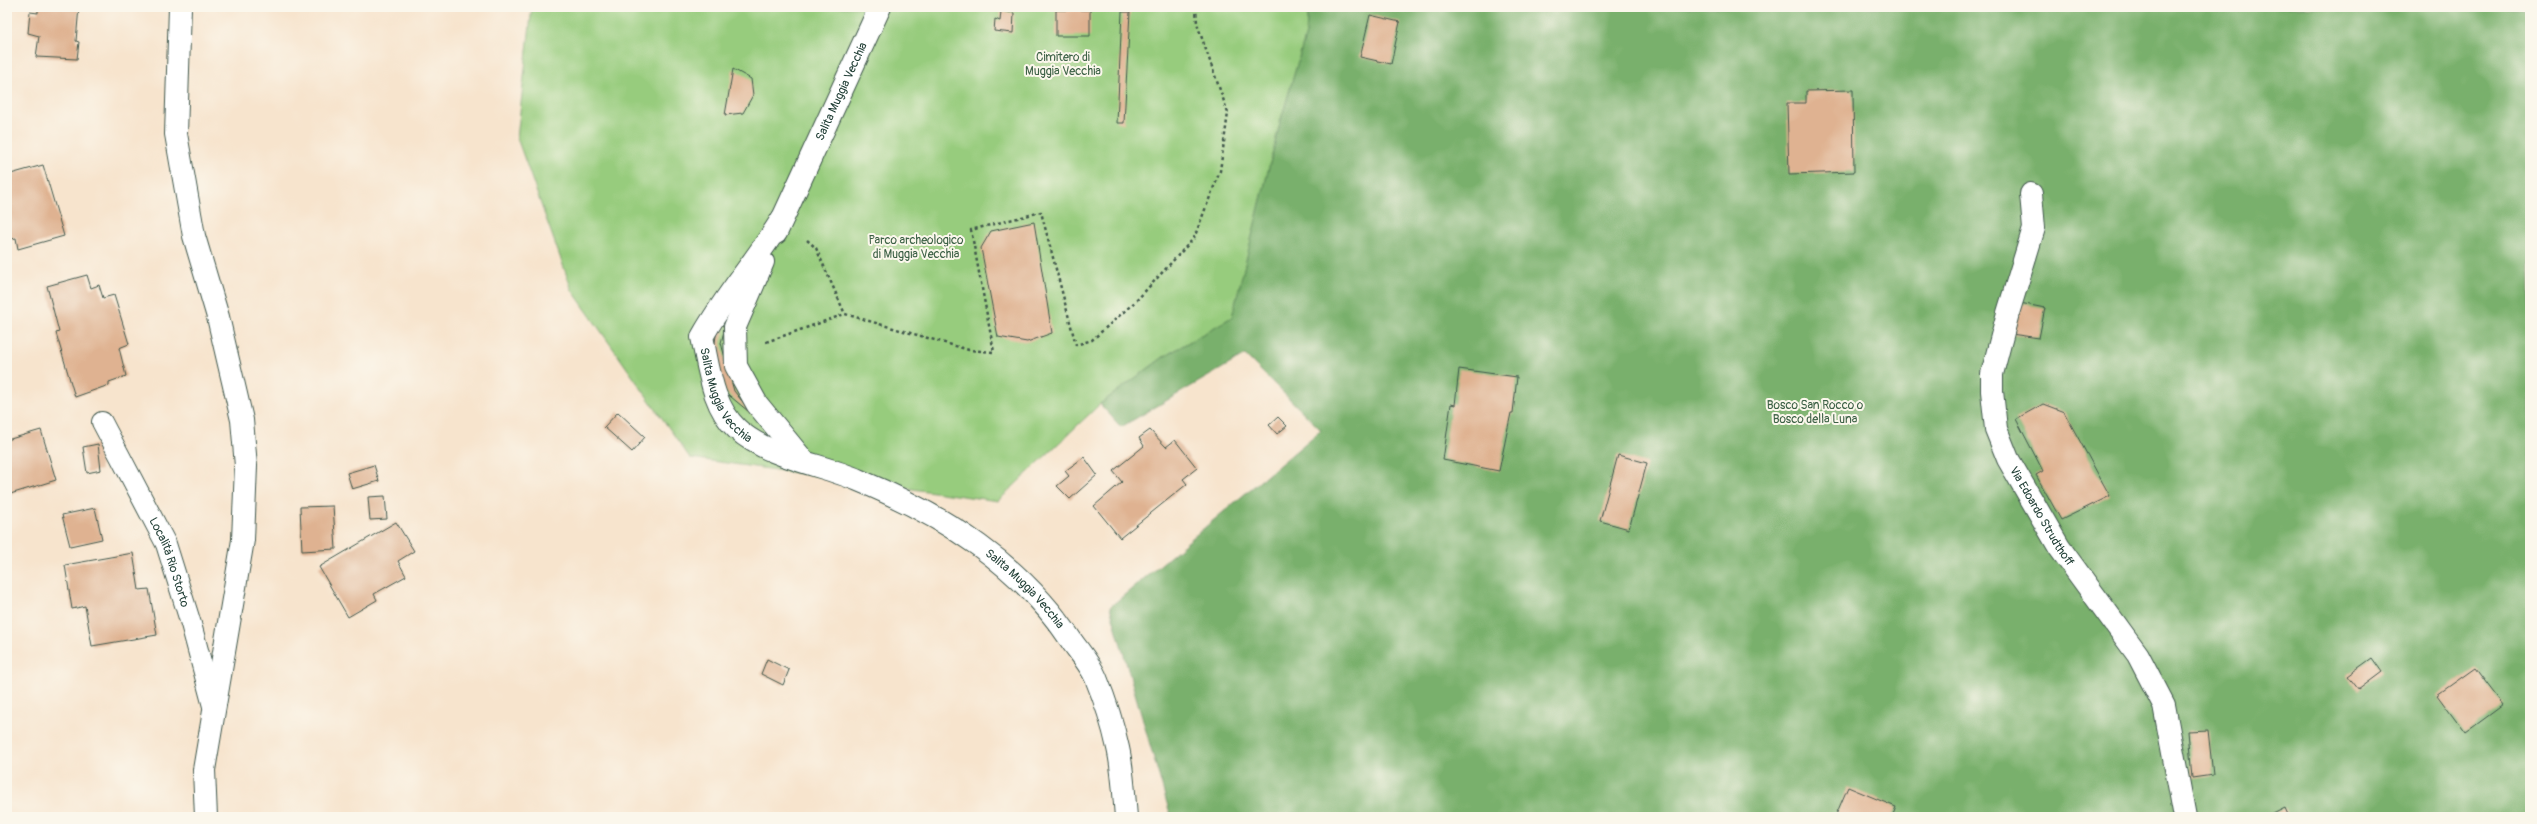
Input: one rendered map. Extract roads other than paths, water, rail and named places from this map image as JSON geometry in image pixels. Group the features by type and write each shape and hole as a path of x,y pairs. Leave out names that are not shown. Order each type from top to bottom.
{"street":[{"path":"180,7 176,134 194,236 218,317 242,420 246,466 243,540 204,770 206,817"},
{"name":"Salita Muggia Vecchia","path":"804,461 757,404 736,366 735,327 782,219 880,7"},
{"name":"Via Edoardo Strudthoff","path":"2031,194 2034,228 2008,313 1992,374 1992,391 1996,429 2008,459 2060,547 2138,655 2164,705 2186,817"},
{"name":"Salita Muggia Vecchia","path":"782,219 763,250 719,307 702,337 711,380 722,412 738,430 763,446 855,478 906,500 984,548 1014,572 1057,619 1095,677 1118,748 1126,817"}],"lane":[{"name":"Località Rio Storto","path":"102,422 166,544 191,624 214,712"}],"park label":[{"name":"Cimitero di Muggia Vecchia","path":"1063,64"},
{"name":"Parco archeologico di Muggia Vecchia","path":"916,247"},
{"name":"Bosco San Rocco o Bosco della Luna","path":"1815,412"}]}
